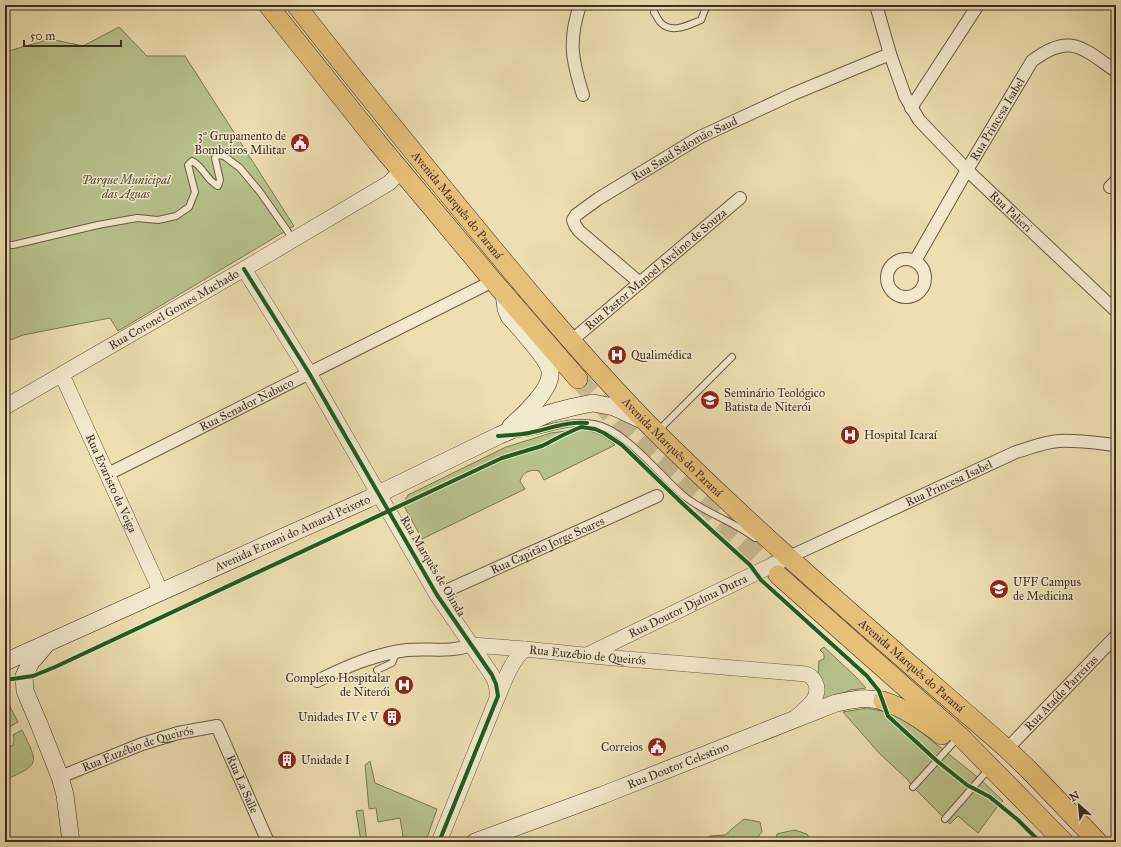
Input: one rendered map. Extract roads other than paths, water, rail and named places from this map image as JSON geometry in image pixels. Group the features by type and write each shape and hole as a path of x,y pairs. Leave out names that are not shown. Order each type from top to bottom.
{"main road":[{"name":"Avenida Marquês do Paraná","path":"268,5 334,102 401,172 498,288 578,379"},
{"name":"Avenida Marquês do Paraná","path":"302,7 358,84 509,268 571,341 652,427 747,519 1007,749 1098,842"},
{"path":"334,102 358,84"},
{"path":"401,172 419,158"},
{"path":"498,288 509,316 546,362 550,372 547,385 537,400 521,417 498,436"},
{"name":"Avenida Ernani do Amaral Peixoto","path":"5,662 379,494 498,436 550,413 593,403 614,406 629,412 652,427"},
{"name":"Avenida Marquês do Paraná","path":"778,575 960,736 1064,842"},
{"path":"46,644 31,662 24,676 25,691 60,777 65,794 71,842"},
{"name":"Rua Doutor Celestino","path":"474,842 603,795 836,703 863,698 872,698 882,701"},
{"path":"882,701 914,714 1014,791"}],"street":[{"path":"580,5 574,23 572,46 575,70 583,95"},
{"name":"Rua Palieri","path":"876,5 890,54 905,96 919,120 967,170 1116,311"},
{"path":"911,108 978,5"},
{"name":"Rua Princesa Isabel","path":"915,261 1032,61 1044,52 1055,48 1068,45 1077,46 1116,71"},
{"name":"Rua Saud Salomão Saud","path":"640,283 579,231 573,220 576,215 604,196 700,138 793,94 890,54"},
{"name":"Rua Coronel Gomes Machado","path":"5,407 294,240 390,183 401,172"},
{"name":"Rua Pastor Manoel Avelino de Souza","path":"571,341 740,198"},
{"name":"Rua Marquês de Olinda","path":"244,269 309,373 438,595 492,675 496,684 498,696"},
{"name":"Rua Senador Nabuco","path":"108,474 309,373 498,288"},
{"name":"Rua Evaristo da Veiga","path":"62,375 161,592"},
{"name":"Rua Princesa Isabel","path":"789,557 1016,452 1059,441 1116,445"},
{"name":"Rua Capitão Jorge Soares","path":"438,595 657,496"},
{"name":"Rua Doutor Djalma Dutra","path":"586,656 789,557"},
{"path":"628,635 625,646 632,660"},
{"name":"Rua Ataíde Parreiras","path":"1007,749 1116,636"},
{"name":"Rua Euzébio de Queirós","path":"317,681 364,660 397,651 426,649 454,650 472,646 525,649 586,656 806,674 809,675 816,685 816,694 811,703 794,719"},
{"path":"439,842 498,696 514,661 525,649"},
{"name":"Rua Euzébio de Queirós","path":"60,777 142,744 178,733 217,726"},
{"name":"Rua La Salle","path":"217,726 268,842"}],"lane":[{"path":"654,12 666,26 677,28 701,20 707,5"},
{"path":"5,245 13,245 98,225 137,218 158,220 176,216 189,207 195,192 188,165 192,161 197,163 212,183 218,186 220,180 215,158 218,155 224,156 240,168 260,192 294,240"},
{"path":"652,427 732,357"},
{"path":"498,436 527,434 561,424 578,422 595,424 614,432 628,443 684,496 753,536 764,545 789,557"},
{"path":"378,670 392,663 397,651"},
{"path":"913,787 953,743"},
{"path":"945,819 988,770"}],"tunnel":[{"path":"578,379 625,430 778,575"}],"place":[{"name":"3º Grupamento de Bombeiros Militar","path":"300,143"},
{"name":"Qualimédica","path":"617,355"},
{"name":"Seminário Teológico Batista de Niterói","path":"710,400"},
{"name":"Hospital Icaraí","path":"850,435"},
{"name":"UFF Campus de Medicina","path":"999,589"},
{"name":"Complexo Hospitalar de Niterói","path":"404,685"},
{"name":"Unidades IV e V","path":"392,717"},
{"name":"Correios","path":"657,747"},
{"name":"Unidade I","path":"287,760"}],"park label":[{"name":"Parque Municipal das Águas","path":"126,187"}]}
